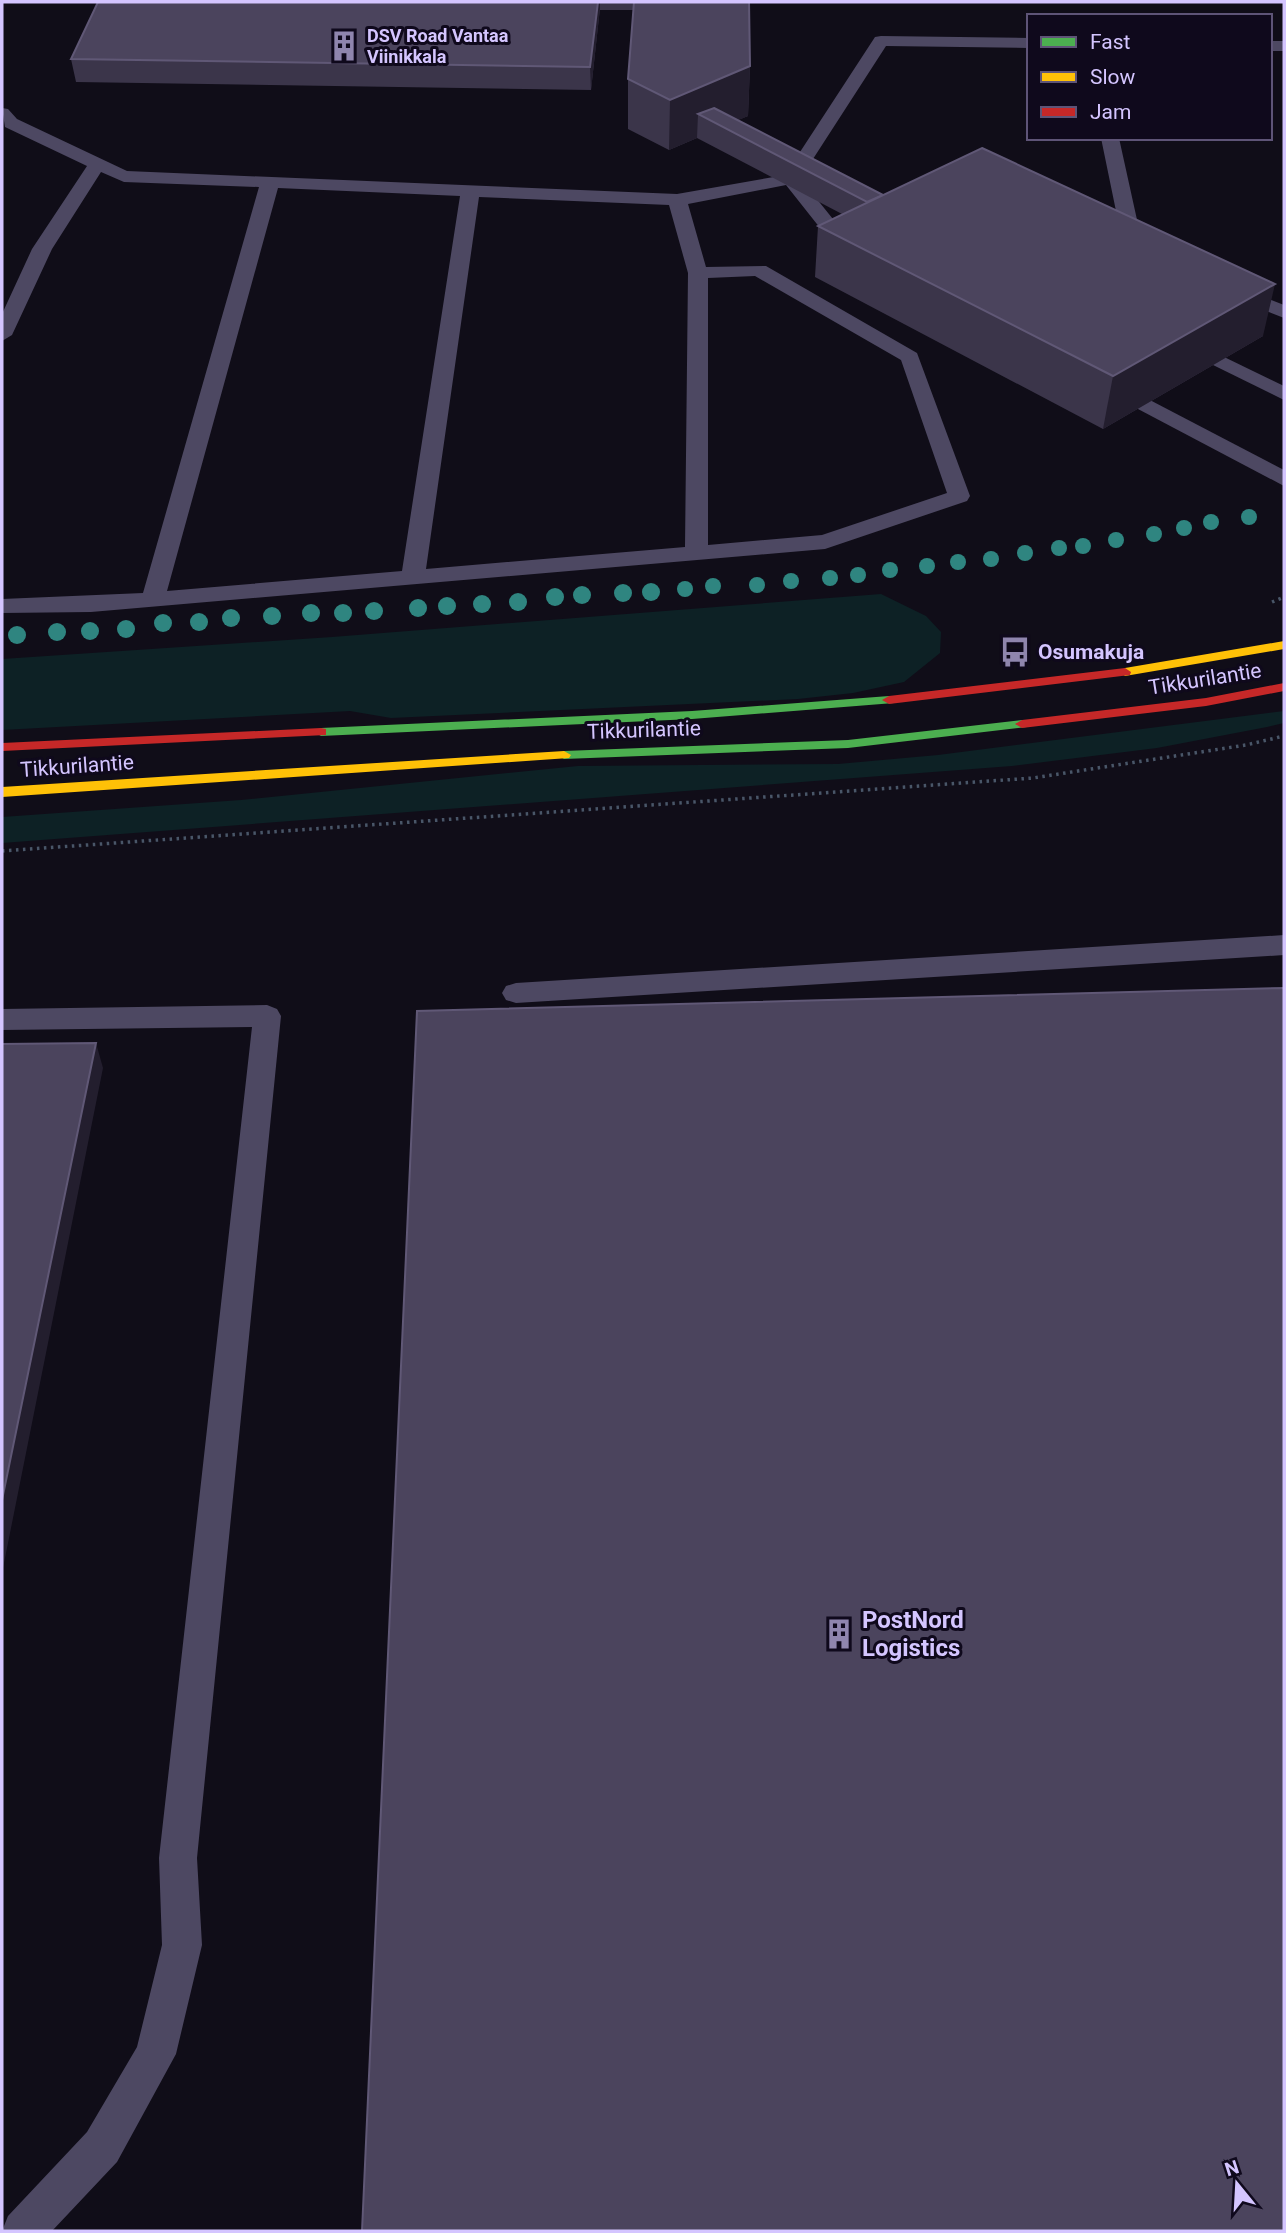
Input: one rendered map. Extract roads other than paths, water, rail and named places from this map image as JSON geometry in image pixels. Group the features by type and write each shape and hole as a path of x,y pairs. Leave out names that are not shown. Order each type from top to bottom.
{"main road":[{"name":"Tikkurilantie","path":"2,747 719,715 871,703 1200,662 1284,645"},
{"name":"Tikkurilantie","path":"2,792 529,756 848,744 1206,702 1284,687"}],"lane":[{"path":"791,179 881,41 1027,43"},
{"path":"2,113 11,123 124,176 677,200 791,179 842,191"},
{"path":"1110,140 1134,250 1159,260"},
{"path":"2,335 42,249 98,163"},
{"path":"791,179 854,258"},
{"path":"153,600 270,182"},
{"path":"412,578 470,191"},
{"path":"677,200 698,273 696,553"},
{"path":"2,606 91,605 825,542 959,496 910,357 759,270 698,273"},
{"path":"1209,281 1284,312"},
{"path":"1220,361 1284,394"},
{"path":"1146,404 1284,479"},
{"path":"516,993 1284,945"},
{"path":"2,1019 267,1016 178,1858 182,1945 156,2054 102,2147 23,2231"}],"place":[{"name":"DSV Road Vantaa Viinikkala","path":"344,46"},
{"name":"Osumakuja","path":"1015,652"},
{"name":"PostNord Logistics","path":"839,1634"}]}
